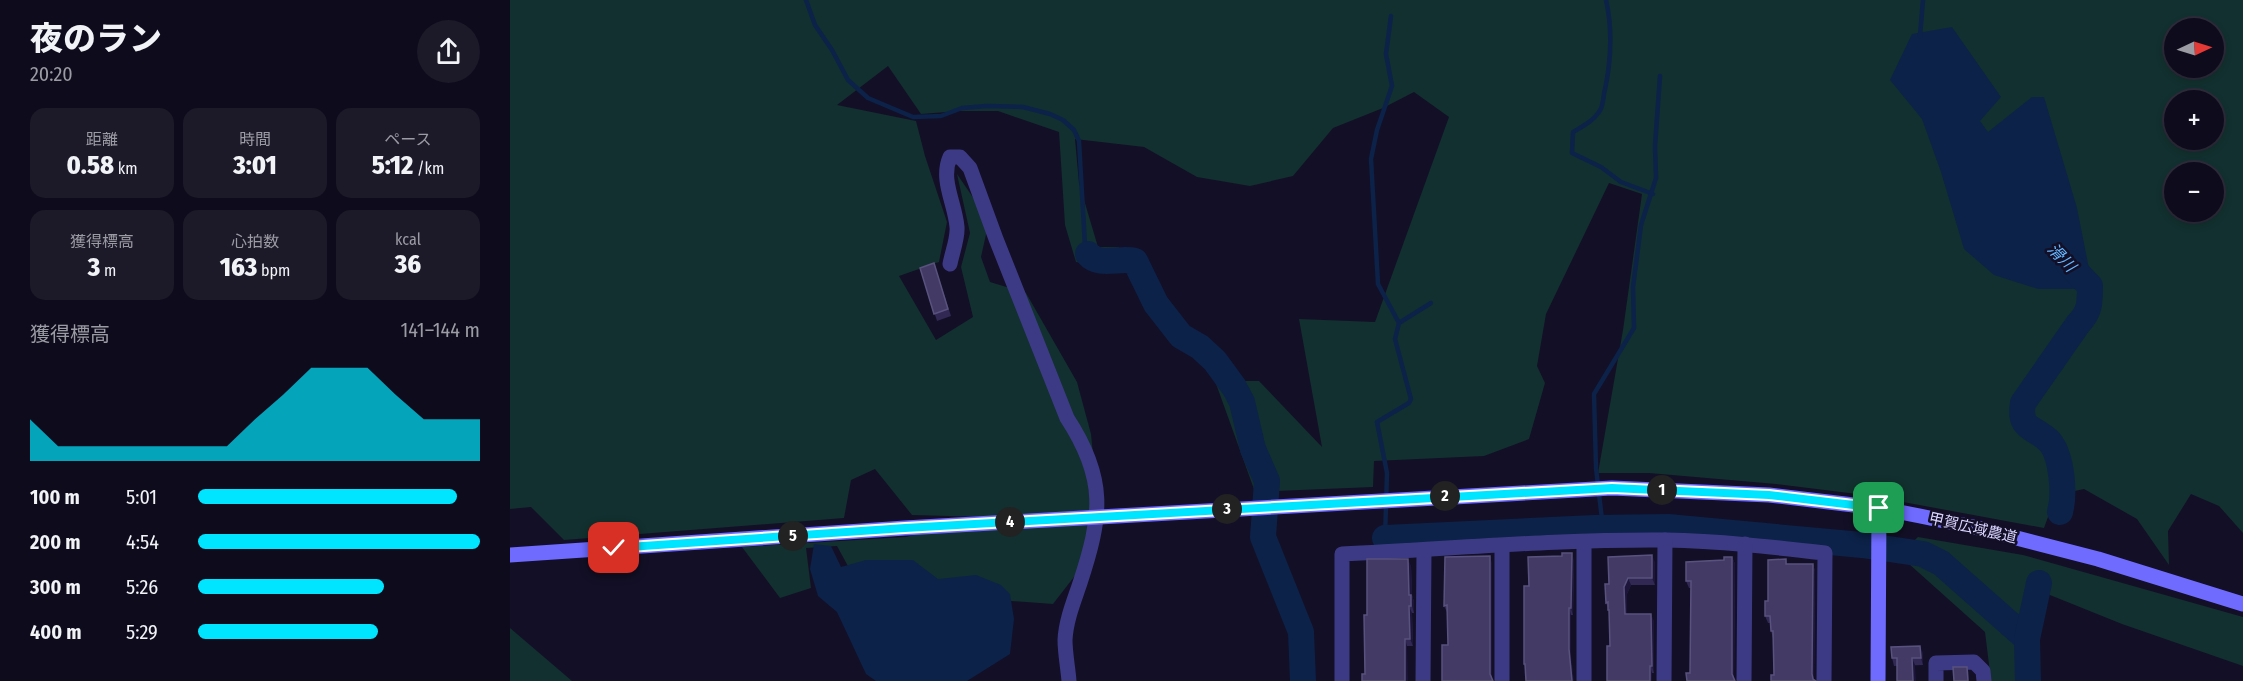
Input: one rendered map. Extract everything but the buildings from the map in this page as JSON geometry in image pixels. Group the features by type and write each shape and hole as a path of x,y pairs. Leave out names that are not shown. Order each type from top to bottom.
{"street":[{"path":"950,264 958,228 947,184 946,166 950,157 960,157 970,168 1067,417 1081,438 1092,466 1097,495 1097,517 1093,543 1070,614 1065,640 1069,681"},
{"name":"甲賀広域農道","path":"510,555 1097,517 1612,488 1769,495 1879,508 2024,539 2098,558 2243,604"},
{"path":"1878,681 1879,508"},
{"path":"1664,681 1665,540"},
{"path":"1342,681 1342,554 1665,540 1745,544 1825,553 1824,681"},
{"path":"1584,542 1584,681"},
{"path":"1744,681 1745,544"},
{"path":"1502,546 1502,681"},
{"path":"1423,681 1424,550"},
{"path":"1936,681 1936,663 1974,662 1983,671 1984,681"}],"green space":[{"path":"510,0 2243,0 2243,533 2219,506 2191,494 2168,531 2169,565 2137,519 2084,489 2056,495 2044,528 1865,495 1776,484 1649,473 1598,473 1623,330 1642,194 1609,183 1546,314 1537,366 1545,383 1529,439 1484,456 1374,461 1373,487 1255,492 1215,381 1259,381 1322,447 1299,319 1375,322 1449,117 1414,92 1383,108 1333,128 1293,176 1250,186 1197,177 1144,147 1075,139 1079,183 1098,247 1119,247 1113,267 1076,262 1065,225 1059,132 998,111 921,114 888,66 837,105 916,121 947,222 939,262 899,276 936,340 973,317 961,267 970,233 957,174 989,221 981,257 990,282 1026,293 1077,382 1091,434 1100,527 1098,546 1053,604 998,600 849,568 837,546 806,548 811,588 780,598 742,547 906,537 986,517 912,515 875,469 851,480 844,518 564,540 531,507 510,509"},
{"path":"1918,537 2023,555 2243,617 2243,666 2122,624 2035,589 2020,651 2021,681 1991,681 1985,632 1899,555"},
{"path":"510,628 572,681 510,681"}],"water":[{"path":"1952,27 2001,97 1980,121 1988,132 2032,97 2044,97 2077,208 2093,289 2038,289 1994,275 1964,249 1922,119 1890,80 1912,34"},
{"path":"814,544 831,546 841,567 866,560 913,560 938,579 976,575 1001,585 1010,594 1014,619 1010,654 967,681 876,681 866,674 837,612 818,596 810,569"}],"waterway":[{"path":"806,0 815,25 848,80 868,98 913,117 941,116 962,108 987,106 1023,107 1063,120 1074,130 1079,141 1085,245 1088,254"},
{"path":"1606,0 1610,23 1610,47 1603,103 1594,118 1573,132 1572,153 1601,167 1621,182 1653,194"},
{"name":"滑川","path":"1920,36 1923,0"},
{"path":"1385,538 1387,473 1377,422 1409,403 1411,399 1395,339 1399,323 1378,284 1371,159 1377,130 1392,86 1386,54 1391,16"},
{"path":"1603,528 1596,468 1594,394 1634,328 1633,287 1641,225 1656,178 1655,146 1660,76"},
{"path":"1088,254 1104,261 1135,261 1156,304 1181,336 1200,347 1215,361 1242,402 1253,449 1267,481 1263,537 1301,632 1303,681"},
{"name":"滑川","path":"2060,512 2062,486 2060,466 2054,449 2050,442 2025,423 2022,412 2023,403 2085,315 2088,307 2090,286 2068,263"},
{"path":"1399,323 1431,303"},
{"path":"1385,538 1594,528 1668,527 1862,545 1923,554 1941,563 2027,639"},
{"name":"滑川","path":"2028,681 2027,639 2039,583"}],"route":[{"path":"614,548 905,528 1612,488 1769,495 1879,508"}]}
